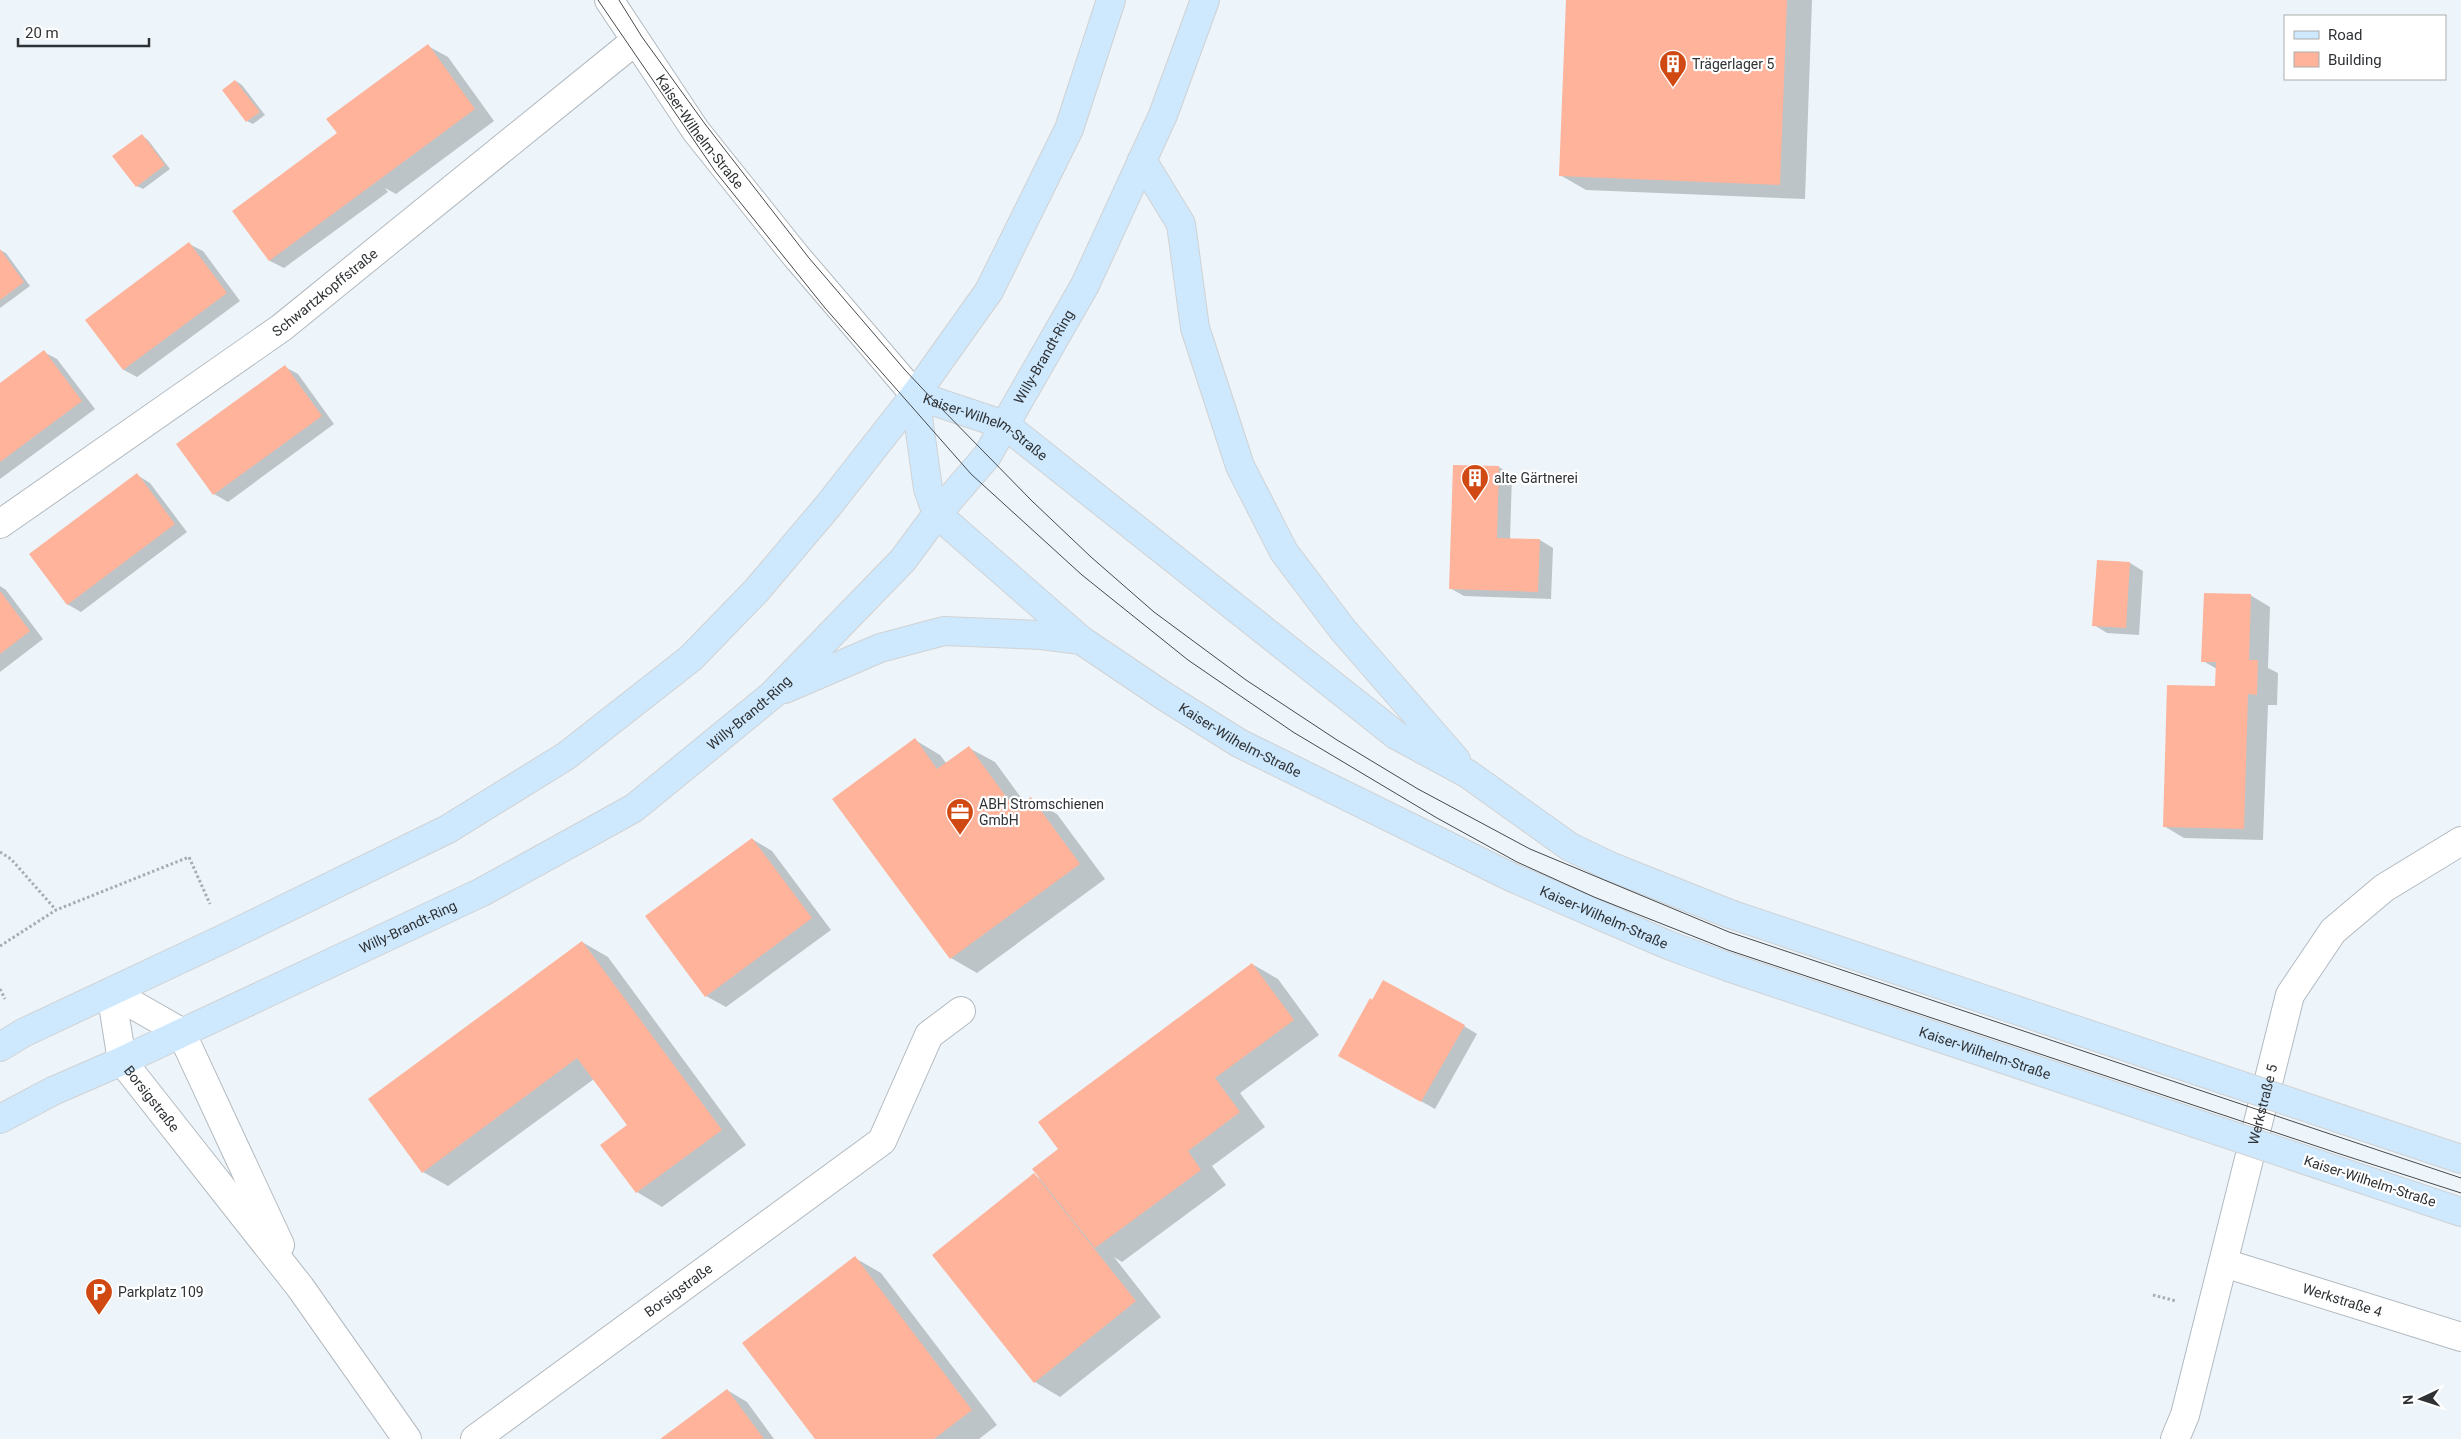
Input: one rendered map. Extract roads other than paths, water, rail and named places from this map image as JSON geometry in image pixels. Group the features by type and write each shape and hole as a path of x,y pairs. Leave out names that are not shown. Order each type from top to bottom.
{"main road":[{"path":"0,1047 23,1033 225,938 448,829 566,756 683,665 774,570 828,506 915,395 989,291 1069,129 1111,0"},
{"name":"Willy-Brandt-Ring","path":"0,1119 53,1091 122,1061 482,892 634,808 772,695 903,560 937,514 987,456 1085,285 1163,115 1205,0"},
{"path":"1142,160 1181,224 1195,328 1240,466 1284,552 1343,630 1468,774"},
{"name":"Kaiser-Wilhelm-Straße","path":"2461,1159 1730,914 1612,867 1570,847 1468,774 1396,735 1005,425 915,395 928,490 937,514 1081,640 1164,696 1239,743 1511,877 1668,945 1728,967 2461,1212"},
{"path":"772,695 880,648 944,631 1041,635 1081,640"}],"street":[{"name":"Kaiser-Wilhelm-Straße","path":"609,0 696,131 796,256 915,395"},
{"name":"Schwartzkopffstraße","path":"0,524 280,328 635,41"},
{"name":"Werkstraße 5","path":"2175,1439 2185,1415 2290,996 2333,932 2384,888 2461,841"},
{"path":"111,992 181,1032"},
{"name":"Borsigstraße","path":"111,992 122,1061 300,1287 407,1439"},
{"name":"Borsigstraße","path":"476,1439 882,1141 929,1035 961,1011"},
{"name":"Borsigstraße","path":"181,1032 300,1287"},
{"name":"Werkstraße 4","path":"2224,1263 2461,1337"}],"tram line":[{"path":"598,0 715,171 825,308 971,474 1082,575 1188,660 1293,732 1437,818 1517,862 1594,897 1728,950 2461,1193"},
{"path":"619,0 642,37 705,124 809,258 905,370 935,402 1032,501 1091,557 1154,612 1246,680 1337,740 1418,789 1530,849 1729,932 2461,1178"}],"place":[{"name":"Trägerlager 5","path":"1673,88"},
{"name":"alte Gärtnerei","path":"1475,502"},
{"name":"ABH Stromschienen GmbH","path":"960,836"},
{"name":"Parkplatz 109","path":"99,1316"}]}
